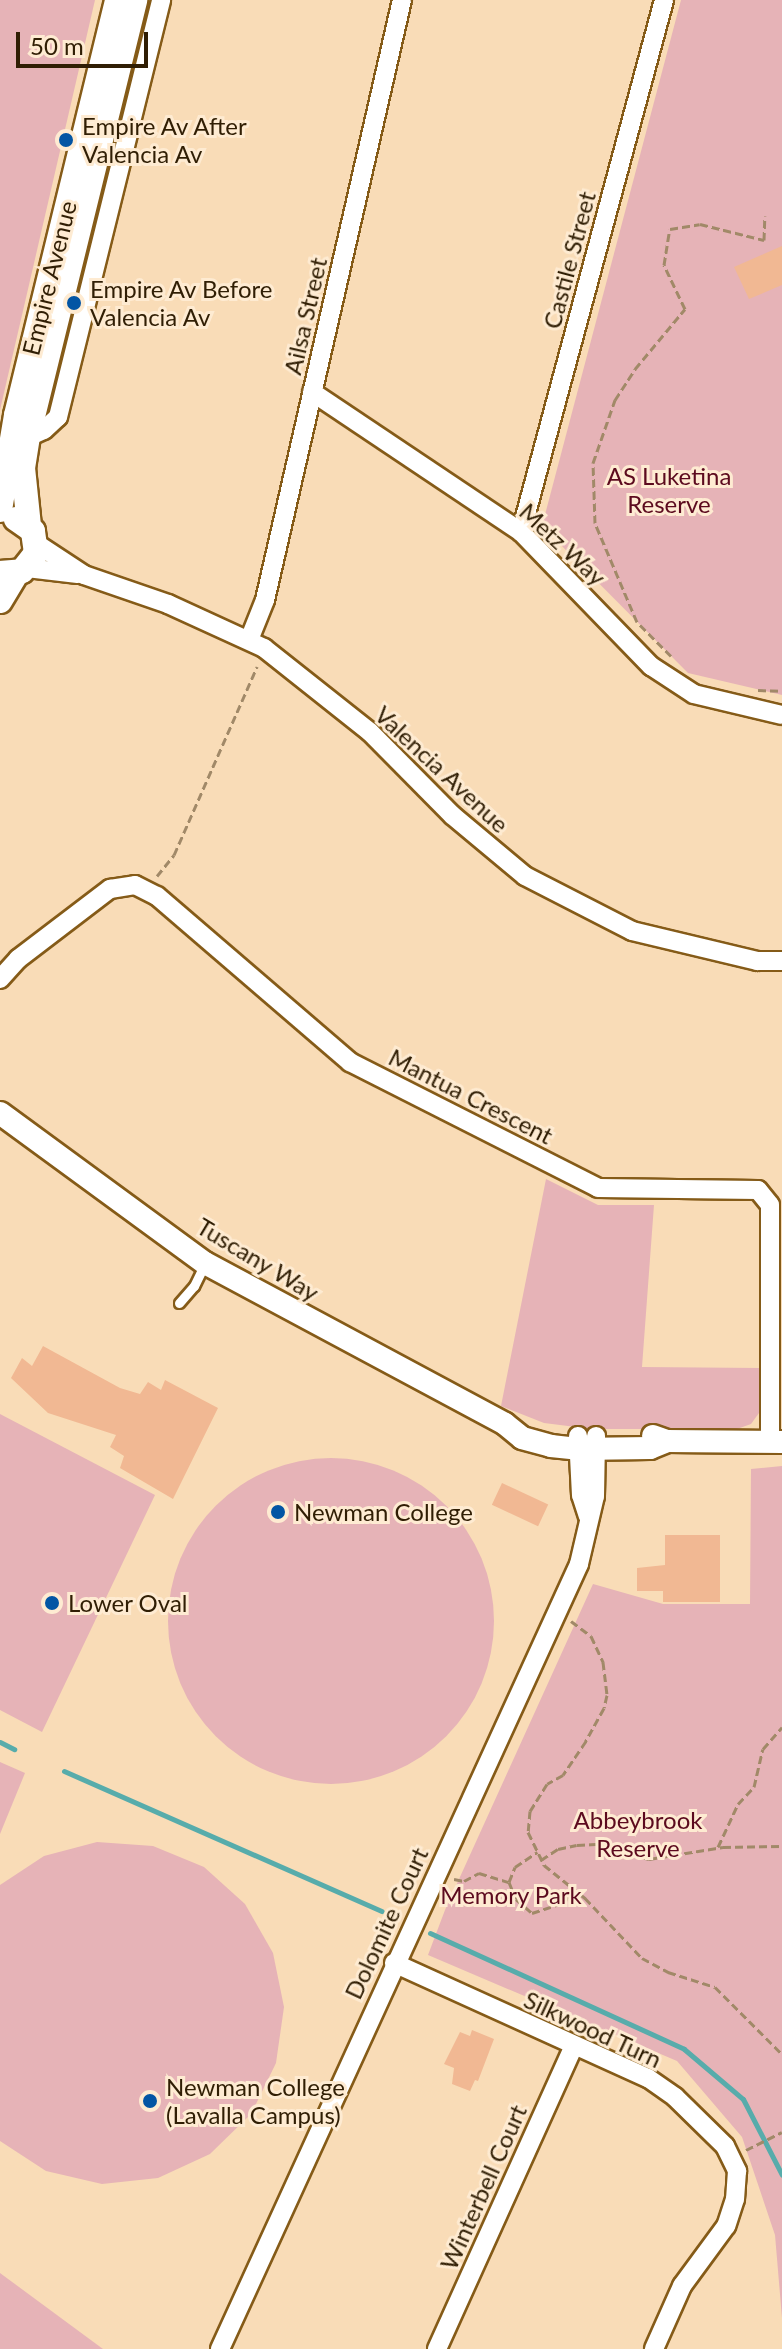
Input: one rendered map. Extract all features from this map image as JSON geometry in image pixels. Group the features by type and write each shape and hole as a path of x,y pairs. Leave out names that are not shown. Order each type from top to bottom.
{"main road":[{"name":"Empire Avenue","path":"0,510 16,415 117,0"},
{"name":"Empire Avenue","path":"33,535 23,468 28,437 135,0"},
{"path":"0,519 19,519 33,535 36,553 15,571 0,601"}],"street":[{"path":"28,437 44,430 58,417 161,0"},
{"name":"Ailsa Street","path":"257,644 402,0"},
{"name":"Castile Street","path":"521,532 664,0"},
{"name":"Metz Way","path":"312,392 521,532 651,666 694,694 782,715"},
{"name":"Valencia Avenue","path":"33,535 84,575"},
{"name":"Valencia Avenue","path":"15,571 84,575 168,604 257,644 370,732 452,815 525,876 632,931 757,961 782,961"},
{"path":"0,979 18,959 110,889 135,885 145,890"},
{"name":"Mantua Crescent","path":"145,890 350,1062 598,1188 758,1190 770,1205 776,1442"},
{"name":"Tuscany Way","path":"0,1113 205,1263 505,1424 522,1438 650,1448 667,1441 776,1442"},
{"name":"Dolomite Court","path":"220,2349 579,1564 595,1496 587,1442"},
{"name":"Silkwood Turn","path":"394,1963 648,2078 675,2097 725,2146 737,2171 735,2199 726,2226 682,2286 654,2349"},
{"name":"Winterbell Court","path":"437,2349 574,2045"}],"lane":[{"path":"179,1303 194,1286 205,1263"}],"path":[{"path":"678,663 637,622 595,523 593,463 615,400 635,369 685,309 664,265 670,229 700,224 764,240 765,216"},
{"path":"145,890 174,855 238,714 257,644"},
{"path":"753,689 782,691"},
{"path":"557,1612 591,1636 603,1662 607,1695 604,1708 586,1741 563,1775 547,1784 530,1811 528,1832 541,1860 642,1958 668,1972 715,1987 782,2054"},
{"path":"718,1847 738,1804 754,1787 763,1749 782,1727"},
{"path":"541,1860 558,1849 577,1845 596,1844 649,1859 718,1847 782,1846"},
{"path":"537,1852 515,1867 509,1882 516,1899 532,1913 565,1902 572,1889"},
{"path":"434,1876 464,1881 479,1873 509,1882"},
{"path":"759,2144 782,2132"}],"green space":[{"path":"0,0 95,0 0,410"},
{"name":"AS Luketina Reserve","path":"681,0 782,0 782,695 688,673 542,526"},
{"path":"546,1179 598,1205 654,1205 642,1367 760,1368 759,1413 751,1424 737,1429 592,1429 544,1423 501,1406"},
{"name":"Lower Oval","path":"0,1414 155,1495 42,1732 0,1710"},
{"path":"331,1458 378,1465 393,1471 421,1486 446,1506 466,1531 481,1559 487,1574 494,1621 487,1668 481,1683 466,1711 446,1736 421,1756 393,1771 378,1777 331,1784 284,1777 269,1771 241,1756 216,1736 196,1711 181,1683 175,1668 168,1621 175,1574 181,1559 196,1531 216,1506 241,1486 269,1471 284,1465"},
{"name":"Abbeybrook Reserve","path":"782,1466 782,2318 775,2235 742,2137 677,2061 428,1955 445,1910 593,1584 663,1604 750,1604 751,1469"},
{"path":"0,1762 25,1773 0,1834"},
{"path":"97,1842 153,1846 204,1867 245,1904 273,1953 284,2007 276,2063 251,2114 210,2154 158,2178 102,2184 46,2171 0,2141 0,1885 44,1856"},
{"path":"0,2273 103,2349 0,2349"}],"building":[{"path":"782,246 782,285 749,299 734,267"},
{"path":"43,1346 120,1388 140,1394 148,1382 161,1390 165,1380 218,1408 173,1499 120,1468 124,1456 110,1447 116,1435 48,1413 11,1378 22,1358 32,1366"},
{"path":"502,1483 548,1505 538,1526 492,1505"},
{"path":"665,1535 720,1535 720,1602 663,1602 663,1591 637,1591 637,1568 665,1565"},
{"path":"472,2030 494,2039 478,2081 475,2080 470,2091 452,2084 454,2068 444,2064 460,2032 470,2036"}],"waterway":[{"path":"0,1742 14,1749"},
{"path":"64,1771 381,1911"},
{"path":"430,1933 684,2049 743,2099 782,2175"}],"place":[{"name":"Empire Av After Valencia Av","path":"66,140"},
{"name":"Empire Av Before Valencia Av","path":"74,303"},
{"name":"Newman College","path":"278,1512"},
{"name":"Lower Oval","path":"52,1603"},
{"name":"Newman College (Lavalla Campus)","path":"150,2101"}],"park label":[{"name":"Memory Park","path":"511,1895"}]}
